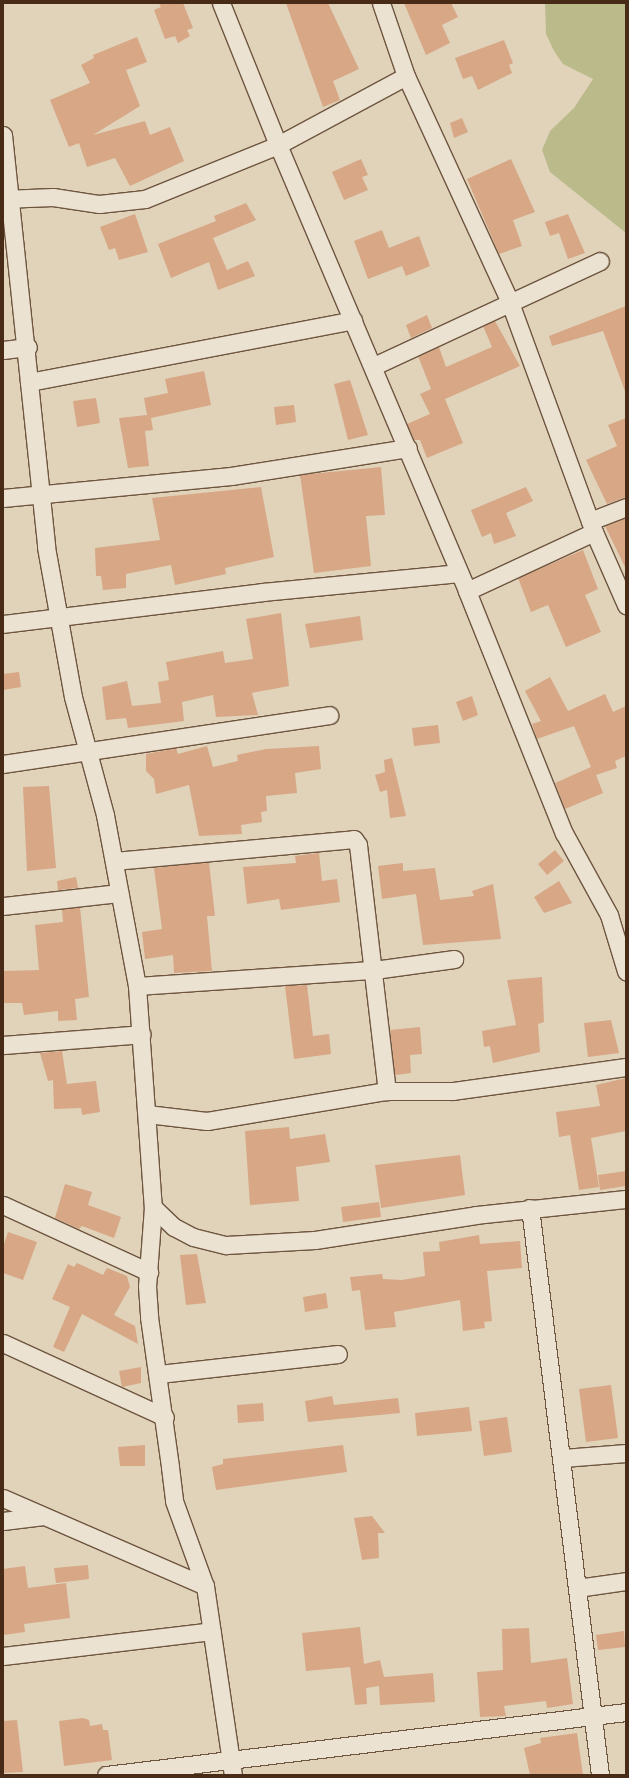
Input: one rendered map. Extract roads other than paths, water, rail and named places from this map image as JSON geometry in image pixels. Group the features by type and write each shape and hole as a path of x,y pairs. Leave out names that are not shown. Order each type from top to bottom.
{"street":[{"path":"221,3 278,145 408,448 564,833 609,914 626,971"},
{"path":"381,3 406,76 509,300 592,526 626,605"},
{"path":"6,199 53,198 99,204 145,199 278,145 406,76"},
{"path":"3,135 6,199 28,347 29,382 41,494 59,616 73,697 114,861 137,986 142,1034 154,1207 149,1272 149,1317 165,1417 174,1501 205,1586 231,1767"},
{"path":"374,366 509,300 600,261"},
{"path":"29,382 353,320"},
{"path":"3,350 28,347"},
{"path":"3,498 231,476 408,448"},
{"path":"467,591 626,507"},
{"path":"3,624 59,616 459,573"},
{"path":"3,764 329,715"},
{"path":"114,861 354,839 358,845 374,970 387,1091"},
{"path":"3,906 119,893"},
{"path":"137,986 374,970 454,959"},
{"path":"3,1045 142,1034"},
{"path":"147,1114 207,1121 387,1091 453,1091 626,1067"},
{"path":"154,1207 174,1227 193,1237 226,1245 316,1240 530,1208 626,1199"},
{"path":"3,1205 149,1272"},
{"path":"530,1208 563,1458 600,1775"},
{"path":"3,1343 165,1417"},
{"path":"159,1374 338,1354"},
{"path":"563,1458 626,1453"},
{"path":"3,1498 205,1586"},
{"path":"3,1521 42,1516"},
{"path":"577,1588 626,1581"},
{"path":"3,1656 212,1631"},
{"path":"106,1775 231,1767 626,1712"}]}
